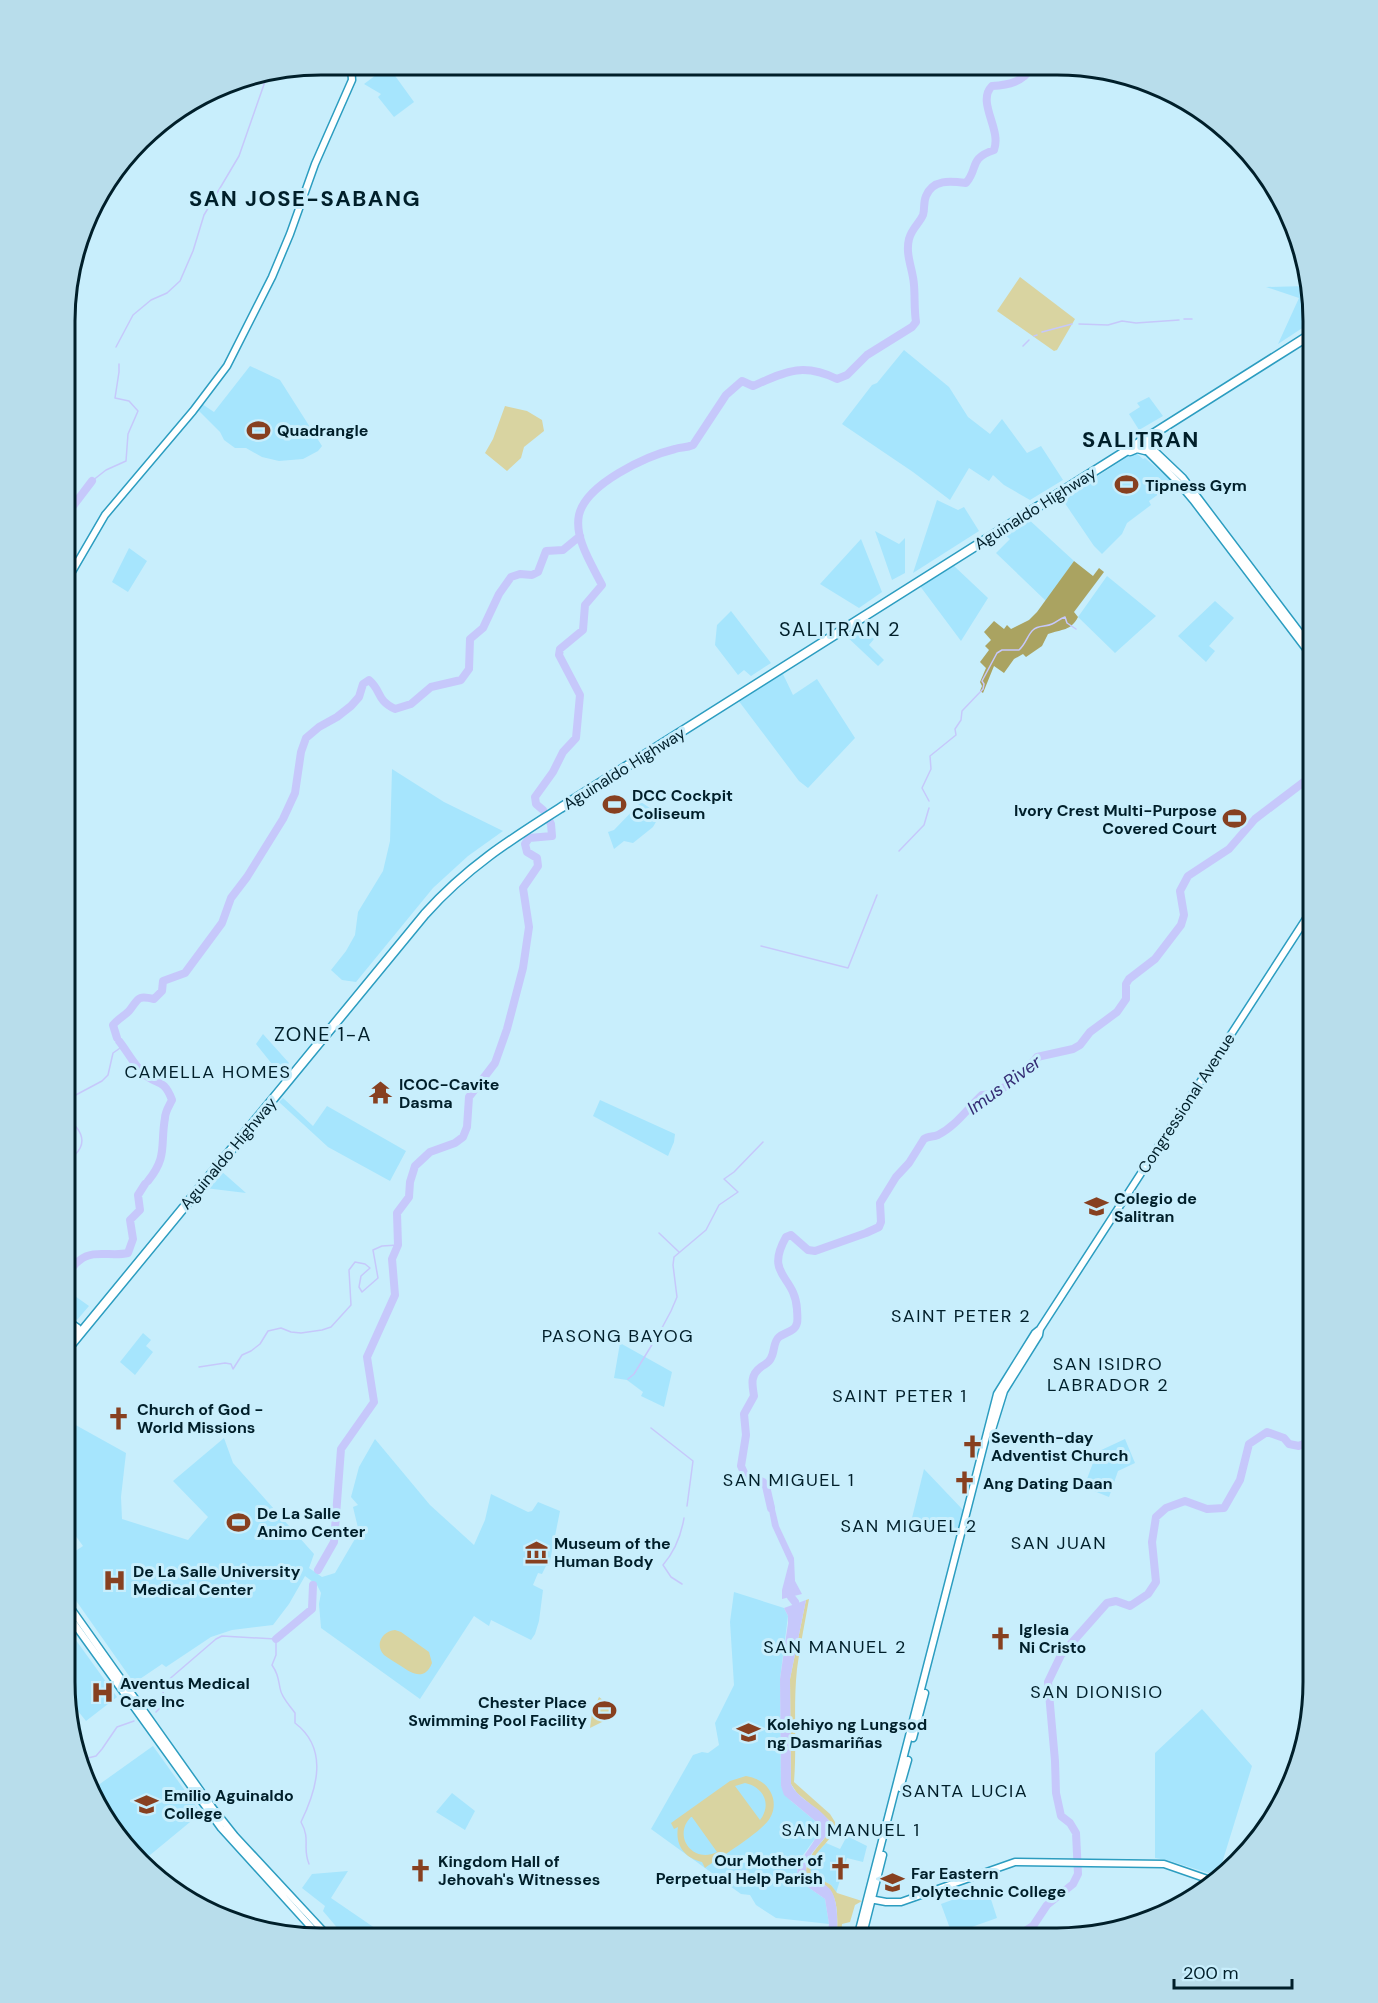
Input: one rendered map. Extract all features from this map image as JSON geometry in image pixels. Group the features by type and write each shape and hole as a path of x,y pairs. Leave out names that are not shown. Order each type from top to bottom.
{"highway":[{"name":"Aguinaldo Highway","path":"75,1337 421,910 470,862 1141,440 1303,334"},
{"name":"Aguinaldo Highway","path":"551,811 1303,340"},
{"path":"1109,462 1114,462 1135,449 1148,449 1152,434"},
{"name":"Aguinaldo Highway","path":"75,1335 79,1331"}],"main road":[{"path":"75,567 105,515 194,411 226,366 272,276 315,164 352,80 352,75"},
{"path":"1141,440 1186,491 1303,645"},
{"path":"1148,449 1183,478 1303,637"},
{"name":"Congressional Avenue","path":"859,1928 869,1898 1000,1388 1303,923"},
{"path":"75,1328 79,1331"},
{"path":"75,1614 231,1841 311,1927"},
{"path":"75,1625 210,1808 321,1928"},
{"path":"869,1898 886,1902 901,1902 1015,1862 1164,1864 1205,1878"},
{"name":"Congressional Avenue","path":"864,1928 869,1898"}],"shaded area":[{"path":"376,75 394,75 414,102 394,117 378,97 381,94 364,84"},
{"path":"1020,277 1075,319 1057,350 1054,351 997,311"},
{"path":"1300,286 1303,328 1278,344 1299,298 1266,287"},
{"path":"904,350 949,387 968,417 990,434 1002,419 1027,453 1041,446 1063,480 1030,500 1004,485 993,475 989,481 969,468 950,500 842,424 872,385 877,383"},
{"path":"250,366 280,380 322,446 318,451 303,459 279,461 262,457 246,448 235,448 224,440 220,432 198,410 202,404 214,412"},
{"path":"1149,397 1163,416 1139,430 1129,414 1140,407 1137,403"},
{"path":"505,406 527,411 542,420 544,431 524,447 521,458 507,471 485,453 493,439"},
{"path":"1135,452 1174,483 1149,501 1151,505 1127,523 1122,534 1102,554 1062,499"},
{"path":"937,500 958,510 964,507 979,531 913,573"},
{"path":"1026,517 1074,561 1046,601 996,553 1010,539 1002,533"},
{"path":"875,531 899,544 905,538 905,573 892,580"},
{"path":"861,539 882,592 859,608 820,584"},
{"path":"129,548 147,561 128,592 112,582"},
{"path":"1074,561 1093,576 1099,568 1104,572 1074,612 1078,617 1075,622 1066,629 1048,634 1042,646 1026,657 1023,654 1014,659 1004,673 994,666 983,693 980,691 982,686 980,682 986,668 980,662 989,650 985,646 991,640 984,632 994,621 1004,629 1007,625 1011,629 1029,620"},
{"path":"953,565 988,598 961,641 920,586"},
{"path":"1107,576 1156,616 1115,653 1078,617"},
{"path":"1215,601 1234,618 1209,646 1215,651 1206,662 1178,636"},
{"path":"731,611 771,663 751,676 744,670 738,675 715,645 717,625"},
{"path":"857,625 874,639 869,645 884,660 878,666 844,634"},
{"path":"782,672 793,695 817,679 855,738 808,788 799,781 738,700"},
{"path":"392,769 444,802 503,831 468,856 433,888 356,982 342,980 331,970 355,935 358,912 383,871 390,841"},
{"path":"641,802 660,815 653,827 633,843 624,841 614,849 608,832 614,830"},
{"path":"263,1034 289,1063 280,1074 256,1044"},
{"path":"283,1098 313,1126 327,1106 406,1151 390,1181 328,1147 279,1102"},
{"path":"600,1100 675,1134 668,1156 593,1116"},
{"path":"220,1170 246,1193 205,1188"},
{"path":"75,1296 89,1306 77,1320 75,1319"},
{"path":"143,1333 151,1340 146,1346 153,1352 135,1375 120,1362"},
{"path":"620,1343 672,1372 664,1407 641,1396 643,1392 627,1380 614,1378"},
{"path":"75,1425 126,1453 121,1497 122,1519 188,1540 208,1517 173,1481 224,1438 233,1463 314,1554 309,1568 322,1577 335,1573 359,1532 353,1507 358,1505 351,1497 359,1467 375,1439 430,1505 474,1545 485,1520 491,1494 528,1512 532,1511 538,1502 560,1511 549,1566 546,1566 542,1574 538,1573 533,1585 543,1590 539,1621 531,1640 491,1620 489,1626 474,1616 420,1699 321,1628 319,1604 321,1593 317,1585 305,1576 289,1604 273,1625 232,1630 211,1637 166,1667 162,1664 134,1683 75,1599 75,1551 83,1546 75,1535"},
{"path":"1125,1439 1135,1463 1118,1471 1109,1497 1084,1487 1097,1452"},
{"path":"924,1469 963,1510 959,1529 950,1527 948,1535 910,1526"},
{"path":"767,1500 773,1501 779,1526 794,1558 795,1581 802,1594 782,1599 789,1563 772,1526"},
{"name":"Kolehiyo ng Lungsod ng Dasmariñas","path":"734,1592 784,1608 788,1616 780,1679 781,1786 791,1801 820,1825 817,1836 803,1855 797,1871 798,1877 805,1885 825,1899 829,1924 776,1918 756,1905 750,1895 741,1894 651,1829 693,1755 708,1753 719,1745 715,1723 734,1685 730,1622"},
{"path":"809,1599 796,1683 794,1782 830,1814 835,1822 831,1836 813,1859 811,1874 831,1885 837,1893 862,1901 855,1905 850,1922 842,1924 842,1928 837,1928 836,1904 831,1892 825,1885 806,1874 810,1857 828,1833 830,1821 797,1793 791,1784 790,1679 806,1600"},
{"path":"806,1600 790,1679 791,1784 799,1795 822,1813 831,1824 829,1831 810,1856 806,1869 808,1877 825,1885 833,1894 837,1928 828,1928 825,1899 805,1885 797,1874 798,1867 816,1838 820,1825 784,1795 781,1786 780,1679 788,1623 788,1616 784,1608"},
{"path":"395,1630 429,1652 432,1663 426,1672 418,1674 405,1669 381,1651 381,1639 387,1633"},
{"path":"75,1639 117,1697 86,1721 77,1710"},
{"name":"Chester Place Swimming Pool Facility","path":"599,1697 618,1714 590,1728 592,1713"},
{"path":"1202,1709 1252,1766 1221,1865 1211,1874 1155,1858 1155,1753"},
{"name":"Emilio Aguinaldo College","path":"153,1746 201,1813 148,1857 116,1819 98,1785"},
{"path":"746,1776 763,1783 772,1794 773,1812 758,1831 705,1868 702,1862 690,1857 682,1850 678,1840 678,1827 674,1829 671,1823 730,1781","holes":["745,1783 757,1788 764,1797 766,1803 760,1820 735,1786","692,1817 717,1852 708,1855 700,1854 688,1846 684,1832"]},
{"path":"452,1793 475,1811 465,1830 436,1812"},
{"path":"847,1836 867,1846 863,1862 847,1858 836,1893 831,1885 814,1876 810,1870 813,1857 826,1843 840,1849"},
{"path":"348,1871 331,1898 375,1928 337,1928 323,1911 325,1906 302,1888 312,1874"},
{"path":"987,1887 997,1918 969,1928 950,1928 941,1904"}],"waterway":[{"path":"543,810 536,804 535,797 553,772 563,752 576,738 580,695 559,655 560,649 583,630 585,605 602,585 581,542 578,524 584,504 605,482 619,473 649,458 693,445 726,395 742,381 753,386 784,373 803,370 814,371 837,379 847,375 867,355 912,327 916,322 914,285 908,245 912,232 923,215 926,196 929,190 943,182 966,183 977,160 994,150 996,142 988,108 988,92 992,86 1010,84 1025,75"},
{"path":"116,347 133,315 151,300 167,293 180,281 193,251 204,215 239,156 265,81"},
{"path":"1184,319 1192,319"},
{"path":"1079,324 1108,325 1122,321 1136,323 1179,320"},
{"path":"1042,332 1072,324"},
{"path":"1023,346 1029,340"},
{"path":"92,481 106,470 126,461 128,434 138,411 129,401 115,398 119,364"},
{"path":"75,503 92,481"},
{"path":"117,1038 113,1025 129,1011 138,999 154,999 162,991 163,981 185,973 222,923 231,898 247,877 283,819 295,793 301,752 306,738 351,706 359,697 363,684 369,680 382,699 395,709 411,704 431,687 461,680 469,669 470,639 483,628 499,594 511,577 520,574 532,575 538,572 546,551 563,550 580,536"},
{"path":"929,801 922,788 931,769 930,756 956,735 955,729 961,720 962,711 983,689 982,681 997,653 1002,650 1019,650 1035,628 1050,625 1065,617 1067,623 1076,629"},
{"name":"Imus River","path":"771,1508 766,1486 763,1482 745,1475 741,1466 746,1435 744,1414 754,1396 753,1377 757,1370 770,1360 777,1339 792,1330 797,1323 795,1298 779,1268 780,1250 786,1237 791,1235 808,1250 815,1251 879,1227 880,1203 924,1139 938,1135 956,1122 982,1095 993,1094 1008,1085 1037,1057 1073,1049 1080,1045 1090,1032 1117,1012 1126,999 1126,984 1129,979 1155,959 1181,925 1184,915 1180,891 1188,876 1229,849 1255,819 1303,783"},
{"path":"899,851 924,825 929,808"},
{"path":"318,1570 334,1542 341,1449 374,1402 367,1357 395,1295 392,1259 398,1245 397,1213 409,1197 410,1182 415,1166 430,1152 455,1143 463,1137 467,1127 469,1097 495,1063 507,1029 523,968 529,927 523,888 538,866 537,858 527,852 525,844 529,838 552,836 548,818"},
{"path":"761,946 848,968 877,895"},
{"path":"119,1041 139,1068 165,1087 172,1100 165,1116 161,1157 148,1181"},
{"path":"75,1095 102,1081 108,1075 113,1053 123,1046"},
{"path":"75,1126 82,1139 82,1144 75,1154"},
{"path":"656,1339 677,1297 674,1257 706,1230 719,1205 738,1192 724,1179 734,1172 763,1142"},
{"path":"75,1265 91,1255 128,1253 133,1239 130,1220 140,1210 138,1195 145,1184"},
{"path":"659,1233 679,1252"},
{"path":"199,1367 225,1363 231,1364 233,1369 242,1355 260,1344 268,1331 281,1328 301,1333 331,1327 351,1305 349,1270 355,1262 365,1264 370,1268 361,1276 359,1287 362,1292 378,1278 373,1250 382,1246 398,1245"},
{"path":"628,1379 634,1374 653,1343"},
{"path":"651,1428 693,1461 687,1506"},
{"path":"1030,1928 1047,1905 1073,1884 1078,1874 1076,1833 1070,1823 1061,1816 1056,1793 1048,1682 1061,1655 1107,1603 1116,1601 1130,1606 1148,1594 1156,1582 1152,1542 1156,1517 1166,1508 1185,1501 1207,1509 1224,1508 1240,1480 1249,1444 1267,1432 1284,1438 1289,1444 1299,1446 1303,1444"},
{"path":"682,1584 671,1577 663,1565 677,1543 684,1518"},
{"path":"276,1639 312,1609 313,1585"},
{"name":"Imus River","path":"789,1587 791,1597 795,1602"},
{"path":"156,1712 166,1702 163,1692 166,1682 216,1639 222,1636 276,1639 276,1655 272,1665 278,1676 284,1698 295,1713 295,1723 306,1733 313,1745 316,1757 315,1783 301,1822 304,1828 309,1864"},
{"path":"87,1759 96,1756 117,1727 134,1721"}],"place":[{"name":"Quadrangle","path":"259,430"},
{"name":"Tipness Gym","path":"1127,485"},
{"name":"DCC Cockpit Coliseum","path":"614,804"},
{"name":"Ivory Crest Multi-Purpose Covered Court","path":"1235,819"},
{"name":"ICOC-Cavite Dasma","path":"381,1093"},
{"name":"Colegio de Salitran","path":"1096,1207"},
{"name":"Church of God - World Missions","path":"119,1418"},
{"name":"Seventh-day Adventist Church","path":"973,1446"},
{"name":"Ang Dating Daan","path":"965,1483"},
{"name":"De La Salle Animo Center","path":"239,1522"},
{"name":"Museum of the Human Body","path":"536,1552"},
{"name":"De La Salle University Medical Center","path":"115,1580"},
{"name":"Iglesia Ni Cristo","path":"1001,1638"},
{"name":"Aventus Medical Care Inc","path":"102,1692"},
{"name":"Chester Place Swimming Pool Facility","path":"605,1711"},
{"name":"Kolehiyo ng Lungsod ng Dasmariñas","path":"749,1733"},
{"name":"Emilio Aguinaldo College","path":"146,1804"},
{"name":"Our Mother of Perpetual Help Parish","path":"841,1869"},
{"name":"Kingdom Hall of Jehovah's Witnesses","path":"420,1870"},
{"name":"Far Eastern Polytechnic College","path":"893,1882"}],"district":[{"name":"SAN JOSE-SABANG","path":"305,198"},
{"name":"SALITRAN","path":"1141,439"},
{"name":"SALITRAN 2","path":"840,629"},
{"name":"ZONE 1-A","path":"323,1034"},
{"name":"CAMELLA HOMES","path":"208,1072"},
{"name":"SAINT PETER 2","path":"961,1316"},
{"name":"PASONG BAYOG","path":"618,1336"},
{"name":"SAN ISIDRO LABRADOR 2","path":"1108,1374"},
{"name":"SAINT PETER 1","path":"900,1396"},
{"name":"SAN MIGUEL 1","path":"789,1480"},
{"name":"SAN MIGUEL 2","path":"909,1526"},
{"name":"SAN JUAN","path":"1059,1543"},
{"name":"SAN MANUEL 2","path":"835,1647"},
{"name":"SAN DIONISIO","path":"1097,1692"},
{"name":"SANTA LUCIA","path":"965,1791"},
{"name":"SAN MANUEL 1","path":"851,1830"}]}
